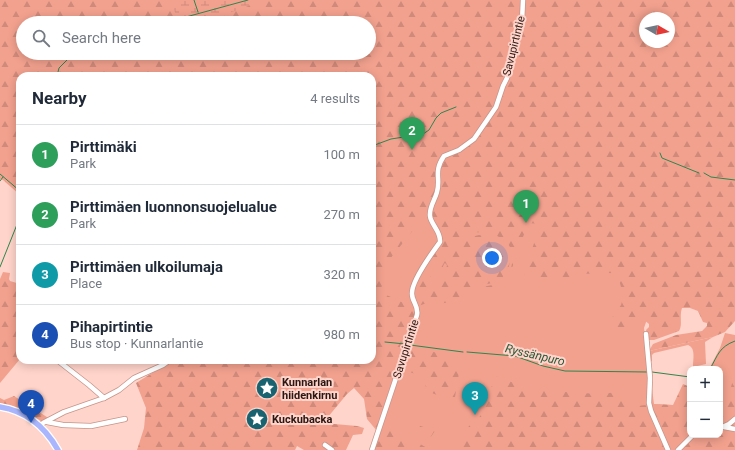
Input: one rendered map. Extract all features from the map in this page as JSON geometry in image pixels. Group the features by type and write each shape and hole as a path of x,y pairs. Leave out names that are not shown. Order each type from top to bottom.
{"main road":[{"path":"0,407 23,414 40,426 58,450"}],"street":[{"name":"Savupirtintie","path":"372,450 417,315 418,310 412,296 414,282 440,242 438,233 429,214 438,190 437,170 444,156 459,150 474,139 496,107 510,69 522,21 523,0"},
{"path":"646,334 651,411 668,450"},
{"path":"62,364 104,398"},
{"path":"40,426 64,412 104,398 119,390 134,378 164,364"},
{"path":"47,422 62,425 91,426 125,419"},
{"path":"723,426 730,424 735,419"},
{"path":"723,427 735,429"},
{"path":"678,450 690,438"},
{"path":"326,445 332,450"}],"green space":[{"path":"0,0 735,0 722,101 644,328 654,404 687,406 687,438 723,438 723,366 711,366 720,348 725,333 735,335 735,379 726,450 371,450 386,402 376,333 376,72 371,72 370,60 376,60 376,16 16,16 16,60 22,60 21,72 19,72"},
{"path":"0,0 522,0 521,18 506,75 488,115 466,142 443,154 436,173 435,195 426,214 390,259 380,292 417,309 377,431 367,419 364,399 354,388 347,394 323,423 364,428 362,434 353,435 346,450 304,450 297,446 295,450 137,450 144,428 146,408 136,383 167,364 376,364 376,72 16,72 16,191 0,179"},
{"path":"178,0 252,0 252,4 222,16 176,16 174,9"},
{"path":"525,0 593,0 560,33 546,41 523,65 511,74 510,73"},
{"path":"595,0 735,0 735,321 725,332 713,337 649,351 653,344 676,335 702,331 707,326 707,323 703,322 698,311 690,308 682,308 681,326 679,331 654,340 649,340 646,330 649,327 649,324 639,316 631,320 628,329 617,327 612,324 611,321 614,314 622,302 620,283 616,275 613,273 579,274 575,281 524,275 540,224 528,223 507,282 504,285 481,290 482,287 503,283 512,266 512,250 508,244 494,235 480,232 451,238 447,237 436,228 432,219 431,211 440,194 439,177 443,159 468,146 496,110 507,83 543,47 562,35"},
{"path":"479,235 492,237 503,243 507,248 510,259 509,266 504,276 498,281 471,289 458,301 438,305 424,304 418,306 415,299 414,290 427,266 429,267 431,276 426,285 429,289 439,288 437,285 438,281 446,279 445,274 447,265 445,263 442,269 437,268 436,271 428,264 442,239 447,242 448,247 449,245"},
{"path":"3,272 10,273 10,281 16,283 16,364 0,383 0,279"},
{"path":"713,337 705,342 706,364 697,366 693,366 693,351 691,346 688,345 654,353 652,355 652,361 650,362 649,351"},
{"path":"408,348 440,353 461,361 455,397 447,399 427,391 423,376 402,370"},
{"path":"735,373 735,450 460,450 461,440 466,430 477,420 484,410 495,376 534,390 599,394 619,392 629,407 654,404 673,405 683,384 687,386 687,438 723,438 723,398 729,394"},
{"path":"14,396 50,419 42,422 33,416 12,408 0,406 0,398 4,400"},
{"path":"409,422 435,431 430,438 406,428"},
{"path":"382,423 427,448 426,450 373,450"}],"waterway":[{"path":"194,0 198,12"},
{"path":"190,16 248,0"},
{"path":"58,72 59,68 67,60"},
{"path":"376,145 391,139 423,134 429,130 436,118 441,113 456,107"},
{"path":"660,153 662,158 699,173"},
{"path":"704,173 711,177 735,180"},
{"name":"Ryssänpuro","path":"0,174 16,188"},
{"name":"Ryssänpuro","path":"0,181 3,177"},
{"path":"0,267 16,227"},
{"name":"Ryssänpuro","path":"712,366 722,349 735,341"},
{"name":"Ryssänpuro","path":"385,342 405,344"},
{"name":"Ryssänpuro","path":"410,345 463,352"},
{"name":"Ryssänpuro","path":"467,352 515,356 543,366 565,371 647,372"},
{"name":"Ryssänpuro","path":"652,372 687,377"}],"place":[{"name":"Pirttimäen luonnonsuojelualue","path":"412,150"},
{"name":"Pirttimäki","path":"526,223"},
{"name":"Kunnarlan hiidenkirnu","path":"267,388"},
{"name":"Pirttimäen ulkoilumaja","path":"475,415"},
{"name":"Kuckubacka","path":"257,419"},
{"name":"Pihapirtintie","path":"31,423"}]}
